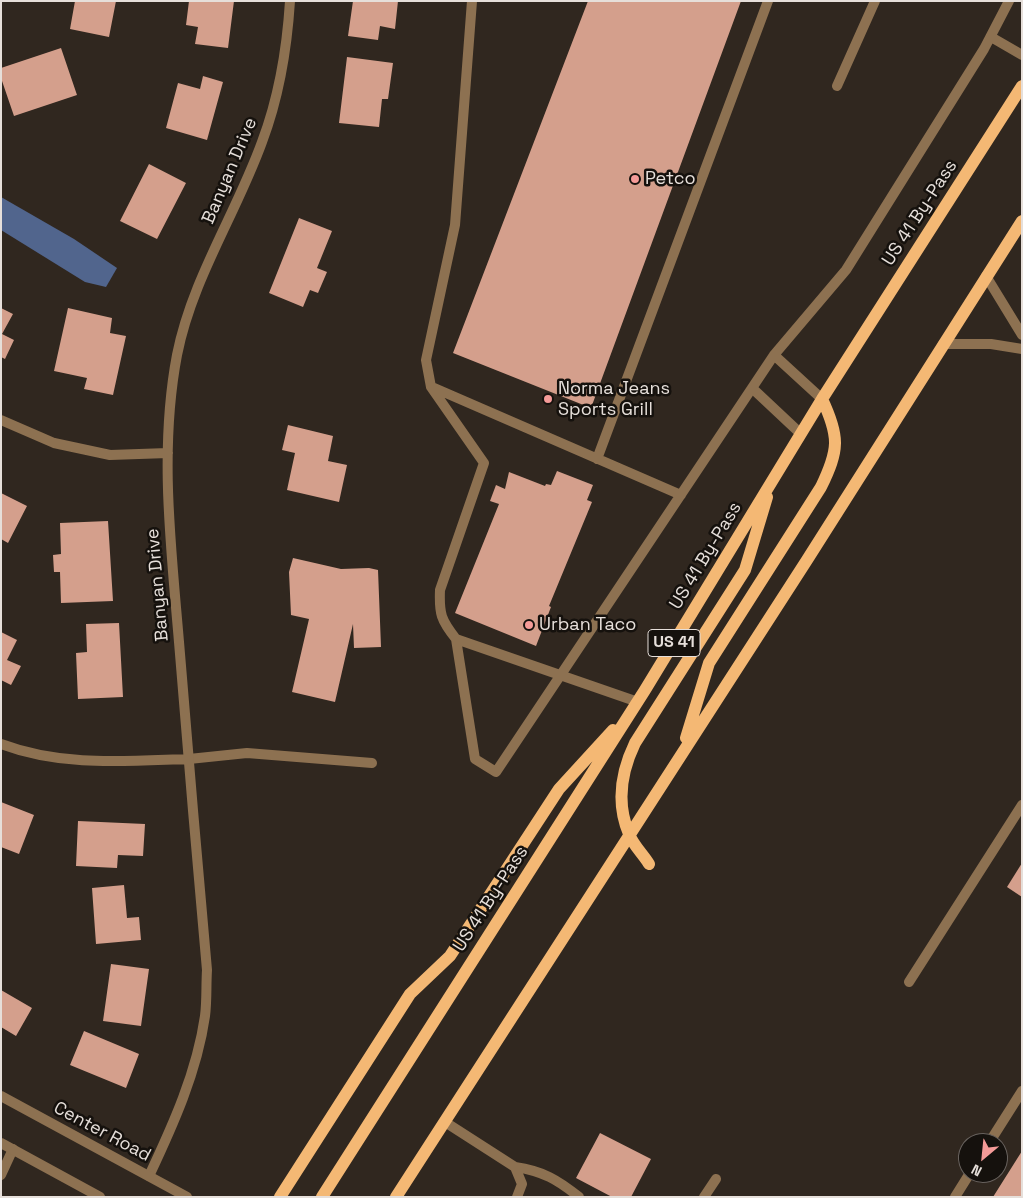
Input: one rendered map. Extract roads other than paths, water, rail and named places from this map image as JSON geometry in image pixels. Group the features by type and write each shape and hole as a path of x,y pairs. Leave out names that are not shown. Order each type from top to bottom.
{"main road":[{"name":"US 41 By-Pass","path":"322,1197 638,702 772,480 1022,86"},
{"path":"396,1197 807,560 1022,221"},
{"path":"682,752 710,663 821,487 830,469 836,444 835,432 822,400"},
{"path":"649,864 629,835 621,799 624,768 635,743 744,570 772,480"},
{"path":"280,1197 410,994 450,956 560,789 638,702"}],"street":[{"name":"Banyan Drive","path":"149,1176 172,1128 196,1058 205,1015 206,970 166,488 170,397 180,345 209,260 263,141 278,89 287,39 290,1"},
{"path":"472,1 456,225 426,360 431,387 484,463 440,590 439,612 445,625 456,639 475,759 496,772 774,355 846,270 991,37 1008,1"},
{"path":"597,458 768,1"},
{"path":"837,86 875,1"},
{"path":"991,37 1022,55"},
{"path":"986,276 1022,335"},
{"path":"943,344 991,344 1022,350"},
{"path":"774,355 822,400"},
{"path":"431,387 681,494"},
{"path":"752,388 801,434"},
{"path":"1,420 54,443 110,455 168,453"},
{"path":"456,639 638,702"},
{"path":"1,744 62,759 91,762 188,759 247,753 372,763"},
{"path":"909,982 1022,805"},
{"path":"995,1133 1022,1091"},
{"name":"Center Road","path":"1,1096 188,1197"},
{"path":"445,1122 515,1167 536,1170 560,1182 580,1197"},
{"path":"1,1143 100,1197"},
{"path":"1,1175 13,1149"},
{"path":"515,1167 522,1184 517,1197"},
{"path":"704,1197 716,1179"},
{"path":"955,1197 964,1183"}],"water":[{"path":"1,197 74,239 117,268 106,287 85,282 1,230"}],"place":[{"name":"Petco","path":"635,179"},
{"name":"Norma Jeans Sports Grill","path":"548,399"},
{"name":"Urban Taco","path":"529,625"}]}
